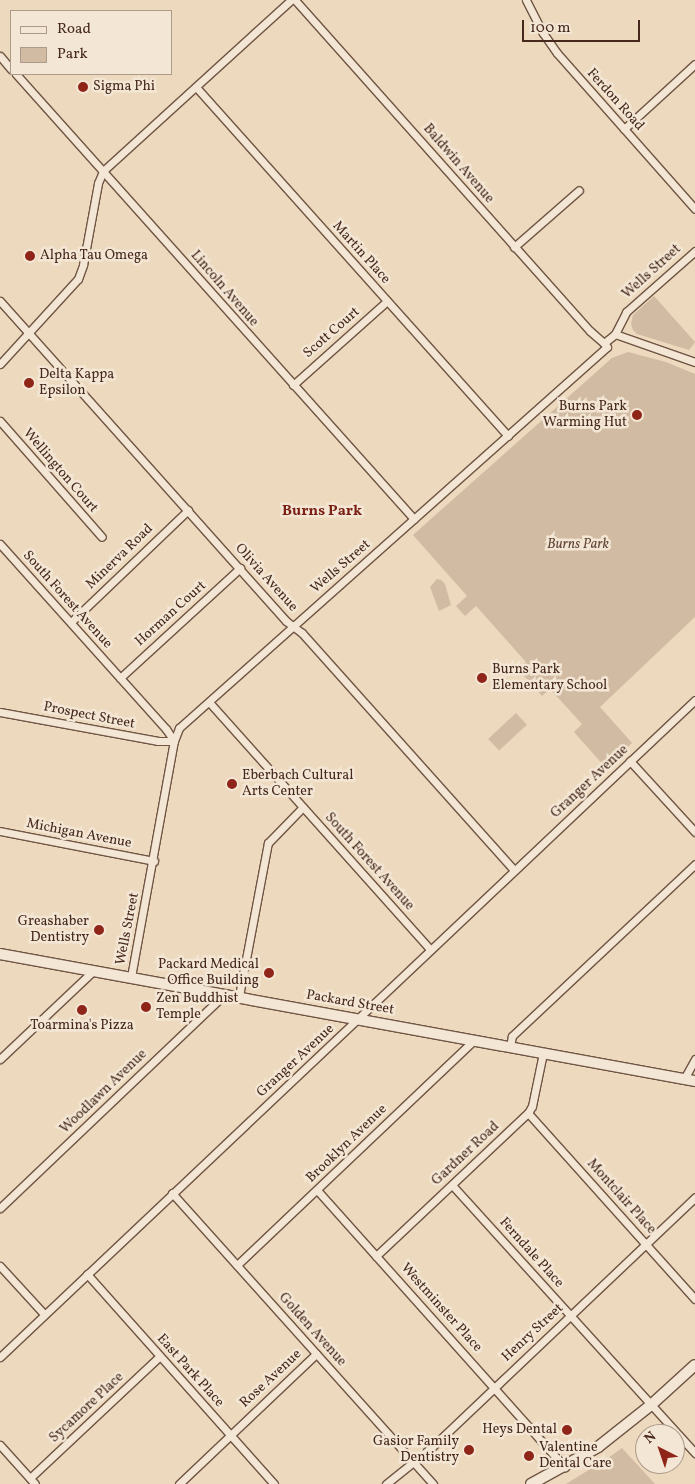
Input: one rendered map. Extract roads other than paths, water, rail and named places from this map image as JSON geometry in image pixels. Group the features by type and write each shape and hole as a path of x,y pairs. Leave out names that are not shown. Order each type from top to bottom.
{"main road":[{"name":"Packard Street","path":"0,954 695,1081"},
{"path":"531,1484 566,1467 598,1447 651,1405 695,1365"}],"street":[{"path":"0,364 78,280 83,265 98,183 103,171 293,0"},
{"name":"Baldwin Avenue","path":"293,0 456,178 514,247 604,344"},
{"name":"Ferdon Road","path":"526,0 552,46 695,209"},
{"path":"0,56 10,68"},
{"path":"624,129 695,64"},
{"name":"Lincoln Avenue","path":"17,75 414,520"},
{"name":"Martin Place","path":"196,87 508,436"},
{"path":"514,247 579,190"},
{"name":"Wells Street","path":"131,978 154,861 174,741 179,728 607,347 604,344 615,334 630,308 695,251"},
{"name":"Olivia Avenue","path":"0,300 514,870"},
{"name":"Scott Court","path":"292,385 387,301"},
{"path":"615,334 695,362"},
{"name":"Wellington Court","path":"0,421 102,537"},
{"name":"Minerva Road","path":"70,622 188,510"},
{"name":"South Forest Avenue","path":"0,544 166,729 174,741"},
{"name":"Horman Court","path":"120,678 240,568"},
{"name":"Granger Avenue","path":"0,1357 695,700"},
{"name":"South Forest Avenue","path":"209,702 430,949"},
{"name":"Prospect Street","path":"0,712 158,741 174,741"},
{"path":"630,761 695,832"},
{"path":"238,996 268,842 303,807"},
{"name":"Michigan Avenue","path":"0,831 154,861"},
{"path":"510,1047 512,1036 695,864"},
{"path":"0,1059 93,971"},
{"name":"Woodlawn Avenue","path":"0,1208 225,994"},
{"name":"Brooklyn Avenue","path":"237,1265 474,1040"},
{"name":"Gardner Road","path":"376,1256 528,1113 532,1106 543,1053"},
{"path":"684,1079 695,1059"},
{"name":"Montclair Place","path":"528,1113 695,1299"},
{"name":"Ferndale Place","path":"452,1185 695,1453"},
{"name":"Westminster Place","path":"317,1190 566,1467"},
{"name":"Golden Avenue","path":"172,1193 433,1484"},
{"name":"Henry Street","path":"386,1484 432,1447 695,1197"},
{"path":"0,1266 44,1314"},
{"name":"East Park Place","path":"87,1274 274,1484"},
{"name":"Rose Avenue","path":"179,1484 316,1354"},
{"name":"Sycamore Place","path":"32,1481 160,1356"},
{"path":"0,1445 32,1481"}],"place":[{"name":"Sigma Phi","path":"83,87"},
{"name":"Alpha Tau Omega","path":"30,256"},
{"name":"Delta Kappa Epsilon","path":"29,383"},
{"name":"Burns Park Warming Hut","path":"637,415"},
{"name":"Burns Park Elementary School","path":"482,678"},
{"name":"Eberbach Cultural Arts Center","path":"232,784"},
{"name":"Greashaber Dentistry","path":"99,930"},
{"name":"Packard Medical Office Building","path":"269,973"},
{"name":"Zen Buddhist Temple","path":"146,1007"},
{"name":"Toarmina's Pizza","path":"82,1010"},
{"name":"Heys Dental","path":"567,1430"},
{"name":"Gasior Family Dentistry","path":"469,1450"},
{"name":"Valentine Dental Care","path":"529,1456"}],"district":[{"name":"Burns Park","path":"322,512"}]}
